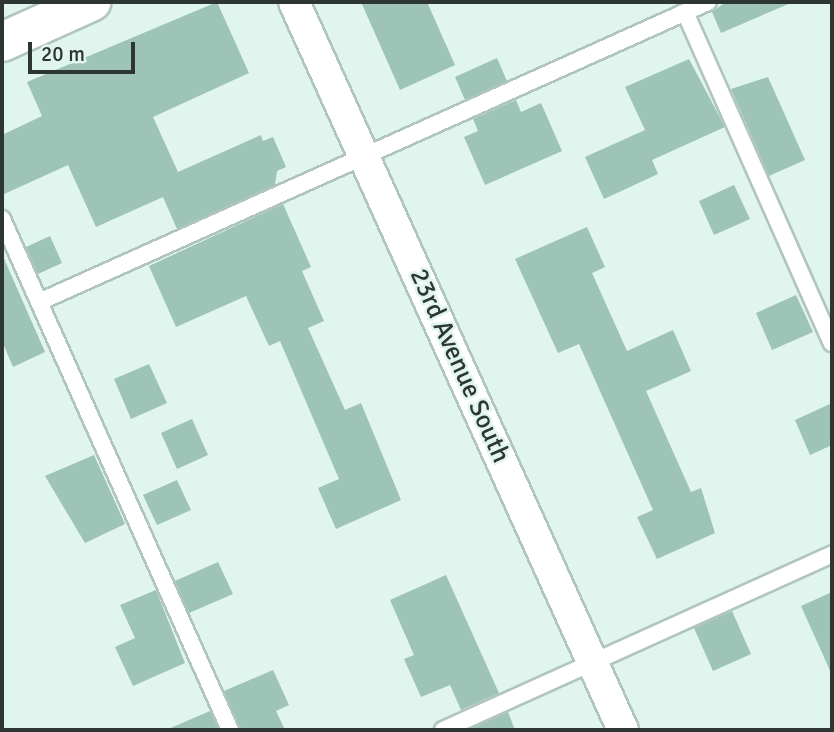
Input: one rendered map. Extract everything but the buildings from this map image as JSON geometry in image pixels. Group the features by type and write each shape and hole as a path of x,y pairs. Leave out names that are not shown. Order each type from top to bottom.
{"street":[{"path":"2,41 91,2"},
{"name":"23rd Avenue South","path":"293,2 623,730"}],"lane":[{"path":"38,302 708,2"},
{"path":"685,12 832,343"},
{"path":"2,219 230,730"},
{"path":"443,730 832,554"}]}
